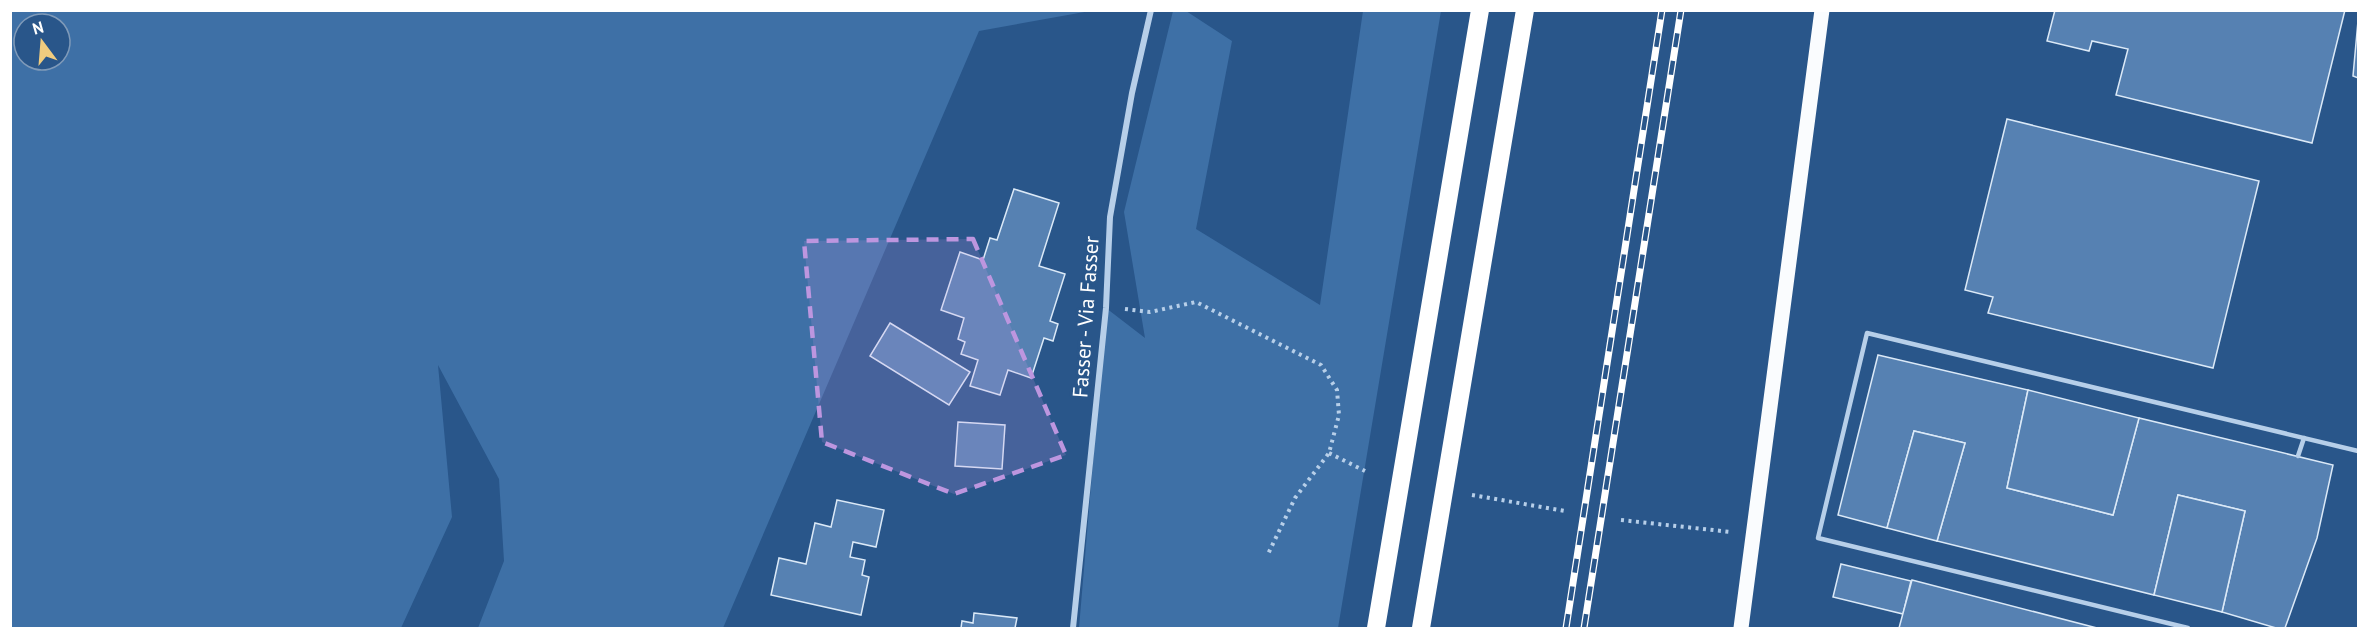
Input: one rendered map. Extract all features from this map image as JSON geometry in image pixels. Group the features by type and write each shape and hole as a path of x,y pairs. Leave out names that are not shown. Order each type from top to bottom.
{"highway":[{"path":"1376,628 1479,10"},
{"path":"1421,628 1525,10"}],"main road":[{"path":"1740,628 1822,10"}],"street":[{"name":"Fasser - Via Fasser","path":"1073,628 1106,308 1110,217 1132,93 1151,10"}],"lane":[{"path":"2188,628 1818,538 1867,333 2358,452"},
{"path":"2298,456 2304,438"}],"path":[{"path":"1106,308 1150,312 1196,302 1321,365 1336,390 1339,415 1329,453 1295,498 1268,554"},
{"path":"1329,453 1365,471"},
{"path":"1472,495 1565,511"},
{"path":"1621,520 1753,534"}],"highlighted area":[{"path":"973,239 1066,455 954,494 822,442 804,241"}],"shaded area":[{"path":"11,10 1090,11 979,31 723,628 478,628 504,561 499,479 438,365 452,517 401,628 11,628"},
{"path":"1173,11 1186,11 1232,41 1196,229 1320,305 1363,11 1441,11 1338,628 1079,628 1106,308 1145,338 1124,212"}],"building":[{"path":"2055,10 2345,10 2312,143 2116,95 2128,49 2092,41 2089,51 2047,41"},
{"path":"2358,21 2358,78 2353,76"},
{"path":"2007,119 2259,181 2213,368 1988,313 1993,297 1965,290"},
{"path":"1014,189 1059,203 1039,266 1065,274 1050,321 1058,324 1053,341 1044,338 1031,378 1008,370 1000,395 970,386 978,360 961,354 965,342 958,339 964,318 941,310 960,252 983,260 990,238 997,240"},
{"path":"890,323 970,372 949,405 870,356"},
{"path":"1878,355 2028,390 2007,488 2113,515 2139,418 2333,465 2317,538 2285,628 2276,628 2222,612 2245,511 2178,495 2154,595 1937,541 1965,443 1914,431 1887,528 1838,515"},
{"path":"2028,390 2139,418 2113,515 2007,488"},
{"path":"958,422 1005,425 1002,469 955,466"},
{"path":"1914,431 1965,443 1937,541 1887,528"},
{"path":"2178,495 2245,511 2222,612 2154,595"},
{"path":"837,500 884,510 876,547 853,542 850,557 865,560 862,575 869,577 861,615 771,595 779,558 806,564 815,523 831,527"},
{"path":"1841,564 1911,581 1903,614 1833,597"},
{"path":"1912,580 2097,628 1899,628"},
{"path":"974,613 1017,618 1015,628 961,628 962,621 973,623"}],"railway":[{"path":"1566,628 1662,10"},
{"path":"1584,628 1681,10"}]}
